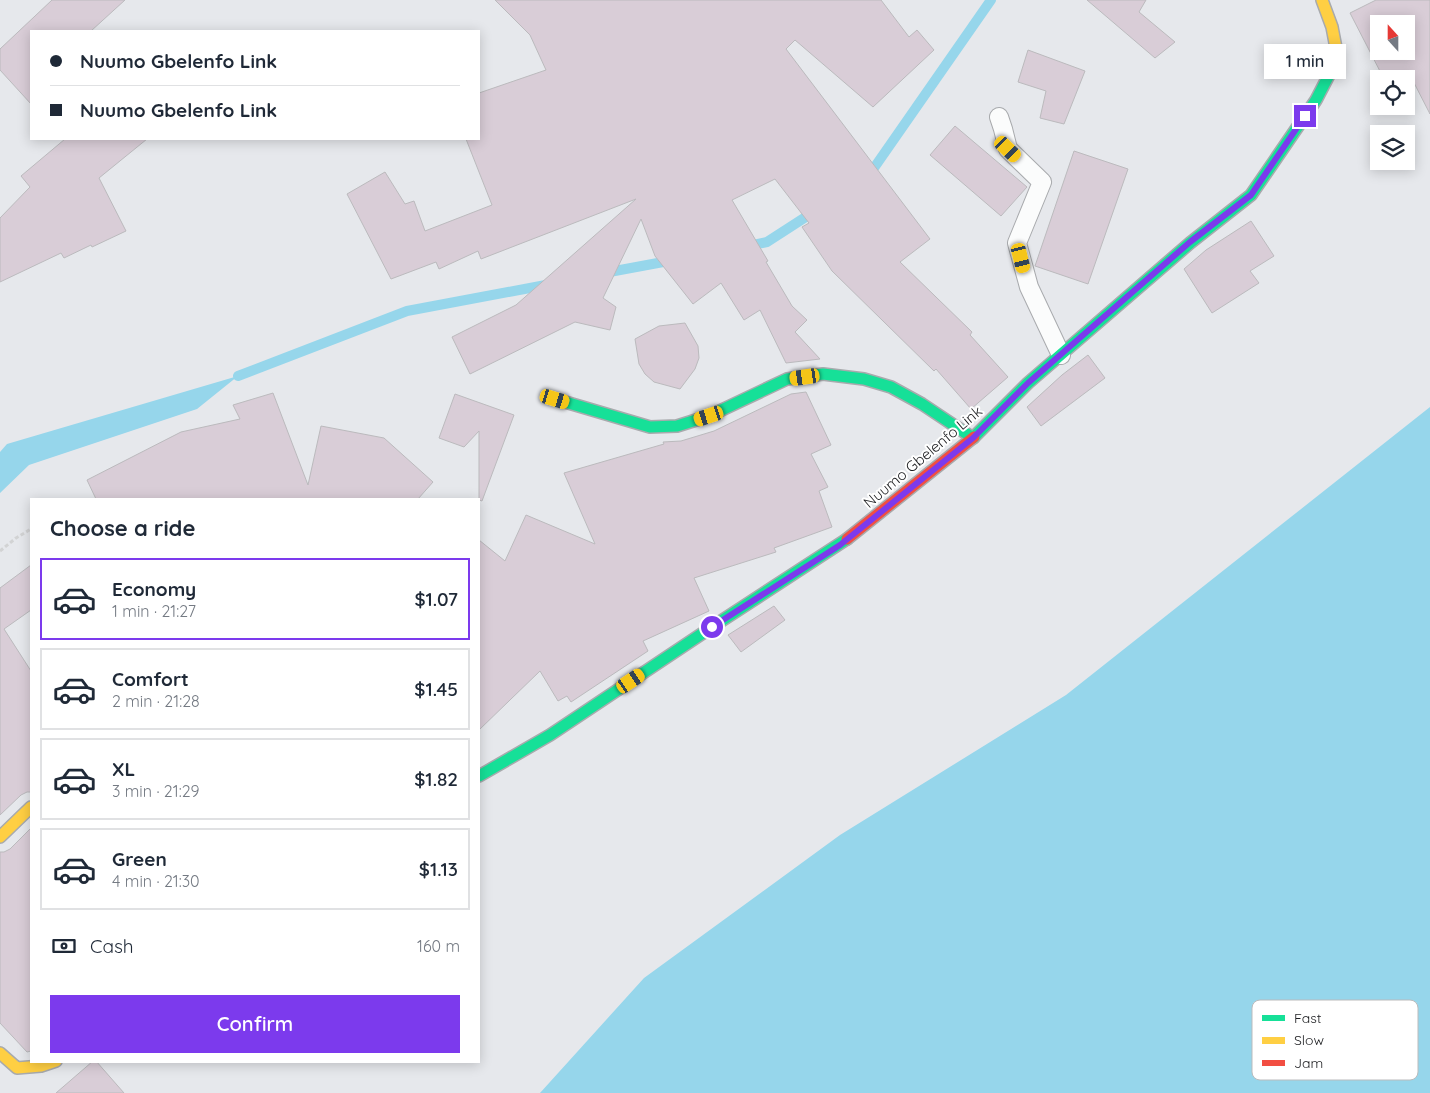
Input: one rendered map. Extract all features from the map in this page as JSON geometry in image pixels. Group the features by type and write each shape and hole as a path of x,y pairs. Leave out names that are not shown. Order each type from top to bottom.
{"street":[{"name":"Nuumo Gbelenfo Link","path":"480,775 550,735 712,627 840,545 973,438 1028,383 1190,242 1251,195 1316,100 1329,75 1336,48 1332,27 1323,1"},
{"path":"555,399 650,427 677,426 709,416 787,379 823,374 864,379 891,387 922,404 973,438"},
{"path":"0,837 30,808"},
{"path":"0,1053 17,1068 42,1066 50,1063"}],"lane":[{"path":"999,117 1008,149 1042,182 1018,243 1028,287 1061,355"}],"path":[{"path":"0,551 30,530"}],"water":[{"path":"238,376 197,409 29,465 0,493 0,452 7,444"},
{"path":"1430,407 1430,1093 540,1093 644,978 840,835 1066,695"}],"building":[{"path":"52,0 125,0 92,30 30,30 30,103 0,70 0,49"},
{"path":"495,0 881,0 909,37 917,30 934,50 873,107 795,40 786,49 930,239 900,262 972,332 970,335 1008,377 971,409 936,369 934,371 832,271 802,227 809,223 775,179 732,200 792,306 807,320 795,332 820,359 786,363 760,310 744,320 721,283 693,304 655,256 641,219 603,298 616,307 610,330 575,322 470,374 452,337 516,305 636,199 481,259 478,251 439,269 436,262 391,279 347,194 385,172 405,204 414,201 425,231 492,205 466,140 480,140 480,93 546,70 530,35"},
{"path":"1087,0 1146,0 1139,12 1175,42 1155,58"},
{"path":"1376,0 1430,0 1430,114 1415,85 1415,70 1379,70 1374,60 1415,60 1415,15 1370,15 1370,52 1350,13"},
{"path":"1028,50 1085,71 1064,124 1040,118 1046,91 1018,82"},
{"path":"955,126 1027,187 1001,216 930,155"},
{"path":"64,140 146,140 99,178 126,231 64,258 61,253 0,282 0,218 30,187 21,176"},
{"path":"1074,151 1128,169 1088,284 1035,266"},
{"path":"1251,221 1274,256 1250,271 1259,283 1212,313 1184,269 1206,250"},
{"path":"685,323 698,346 699,358 695,369 680,389 654,382 645,374 639,364 635,339 659,326"},
{"path":"1088,355 1105,378 1041,426 1027,407 1062,375"},
{"path":"806,392 831,445 811,454 828,487 819,491 832,527 774,548 776,552 694,578 709,611 643,641 648,651 571,702 567,696 558,701 540,671 480,729 480,541 505,561 526,515 595,544 564,473 664,444 663,442 681,441 714,431 791,394"},
{"path":"273,393 308,485 321,426 384,438 433,482 419,498 96,498 87,480 181,432 240,419 233,405"},
{"path":"455,394 514,415 482,501 479,498 479,431 464,447 439,438"},
{"path":"30,566 30,611 4,629 30,669 30,792 21,795 0,815 0,588"},
{"path":"774,606 785,620 741,652 728,635"},
{"path":"30,829 30,1051 27,1052 0,1023 0,852 10,849"},
{"path":"91,1063 98,1063 124,1093 56,1093"}],"waterway":[{"path":"867,178 991,0"},
{"path":"744,247 767,242 815,211"},
{"path":"604,273 674,260"},
{"path":"238,376 407,311 551,284"}],"traffic: fast":[{"path":"974,437 1028,383 1190,243 1251,195 1316,100 1329,75 1331,66"},
{"path":"555,399 650,427 677,426 709,416 787,379 823,374 864,379 891,387 922,404 973,438"},
{"path":"480,775 550,735 847,539"}],"traffic: slow":[{"path":"1322,0 1332,27 1336,48 1331,66"},
{"path":"0,837 30,808"},
{"path":"0,1053 17,1068 41,1066 50,1063"}],"traffic: jam":[{"path":"847,539 974,437"}],"route":[{"path":"712,627 840,545 973,438 1028,383 1190,242 1251,195 1305,116"}]}
